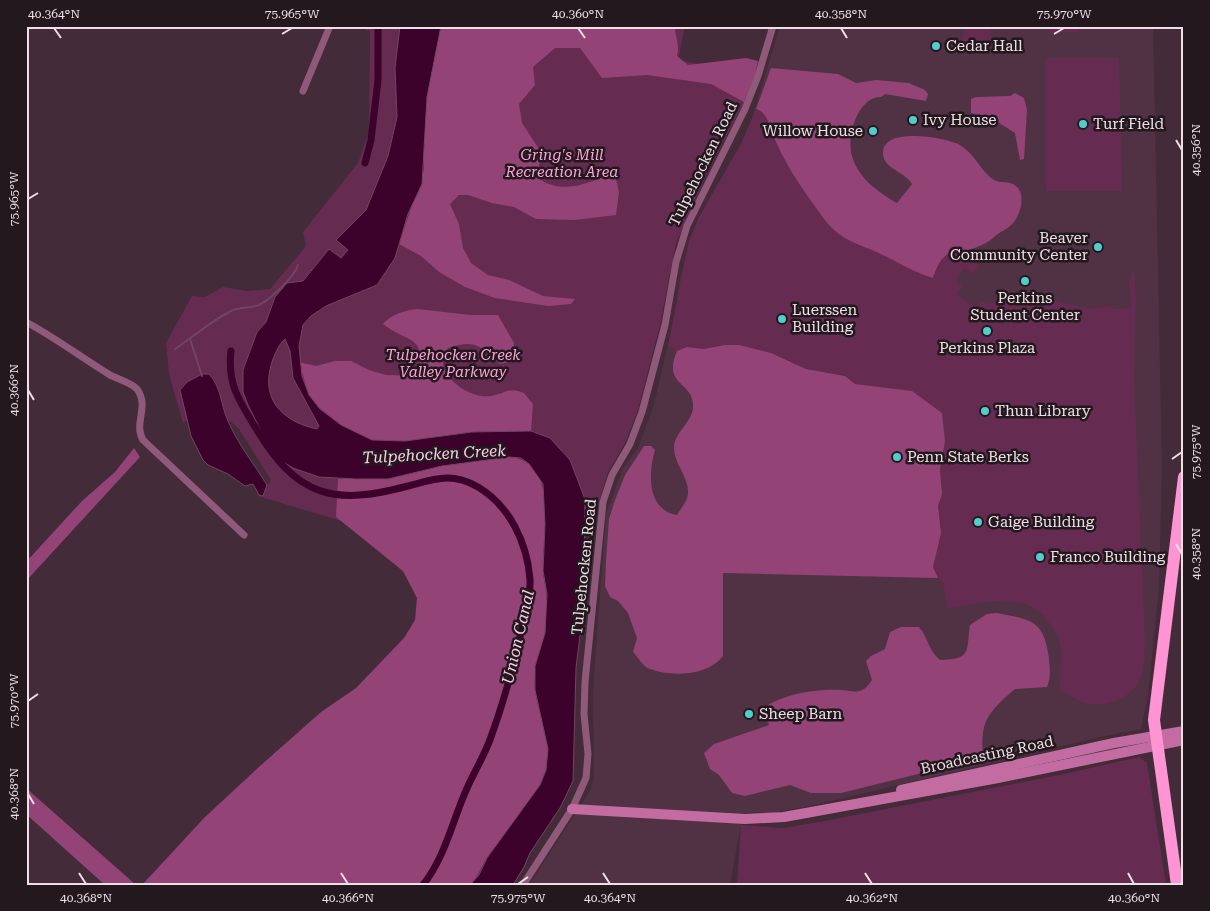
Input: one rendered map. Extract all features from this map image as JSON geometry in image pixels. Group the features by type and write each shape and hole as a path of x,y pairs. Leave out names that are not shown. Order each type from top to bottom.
{"highway":[{"path":"1176,885 1155,714 1184,477"}],"street":[{"path":"303,91 330,26"},
{"name":"Tulpehocken Road","path":"523,885 582,792 588,766 585,682 603,502 612,475 630,444 642,412 665,325 676,262 686,226 745,109 758,76 773,26"},
{"path":"26,322 72,348 117,379 136,388 142,400 138,431 143,440 244,535"},
{"name":"Broadcasting Road","path":"1157,741 1184,730"},
{"name":"Broadcasting Road","path":"572,810 744,819 798,815 948,778 1157,741 1184,740"}],"shaded area":[{"path":"441,26 675,26 678,48 677,56 688,65 746,58 758,61 755,75 744,102 711,84 647,75 602,78 580,48 555,48 533,67 535,85 519,104 522,123 541,152 539,166 541,180 549,184 567,187 585,184 611,173 615,175 619,192 616,215 575,220 536,219 514,207 492,203 468,195 459,195 450,204 459,224 463,248 471,263 488,275 509,280 543,296 575,299 571,304 548,306 495,298 465,287 439,272 421,256 399,244 424,170 427,97"},
{"name":"Penn State Berks","path":"780,26 1153,26 1162,467 1159,588 1148,696 1141,729 810,806 776,812 743,813 730,885 529,885 590,791 594,776 593,690 606,515 622,469 638,448 653,408 676,312 678,289 689,241 699,217 741,144 752,119"},
{"path":"771,68 838,74 856,83 876,80 909,83 925,90 928,94 926,101 885,94 881,97 873,98 860,110 852,129 851,139 852,156 859,171 870,184 897,203 912,184 905,176 886,162 883,152 886,144 893,139 915,136 951,141 963,147 993,179 1010,183 1020,191 1020,210 1015,221 982,245 964,251 955,250 946,255 938,265 933,278 841,236 827,222 799,183 780,151 766,117 756,109"},
{"path":"1015,93 1024,98 1027,110 1024,159 1020,160 1015,133 996,121 971,113 971,99 976,97 1010,96"},
{"path":"417,309 471,315 498,315 514,343 513,361 500,364 482,348 471,344 464,344 448,348 443,363 445,370 454,383 476,395 491,396 510,390 524,393 533,404 531,431 472,432 405,441 372,440 341,425 316,405 309,395 299,362 316,366 335,361 351,361 369,370 386,375 417,376 420,363 418,346 383,324 398,314"},
{"path":"725,345 739,345 771,353 806,369 845,376 855,384 912,391 942,413 945,441 940,469 942,494 938,506 941,533 933,567 938,578 723,573 723,656 708,668 699,671 679,674 659,672 645,666 633,652 637,638 628,613 618,601 610,597 605,586 609,519 625,475 644,446 651,446 655,450 651,480 655,499 667,512 677,515 686,500 688,492 685,479 676,460 674,447 675,441 691,416 693,405 692,397 675,377 673,362 677,351 687,347 704,349"},
{"path":"134,448 140,457 26,581 26,562 82,501 115,472"},
{"path":"509,457 525,462 536,472 542,486 545,503 543,571 547,612 544,638 534,682 547,741 548,762 542,782 520,815 488,856 473,882 470,885 142,885 205,817 260,766 321,712 356,688 404,638 415,620 417,598 403,571 336,517 338,479 388,479 442,466"},
{"path":"997,613 1028,620 1040,629 1047,646 1050,677 1047,687 1015,689 992,712 984,726 983,758 841,793 811,793 790,785 745,796 732,793 719,775 710,769 704,753 714,744 769,725 764,708 771,703 811,691 844,690 855,692 865,688 872,680 866,661 871,656 885,649 890,632 901,627 919,627 940,660 958,658 966,652 970,625 987,614"},
{"path":"26,788 136,885 105,885 26,814"}],"green space":[{"name":"Tulpehocken Creek Valley Parkway","path":"366,26 685,26 678,60 755,75 744,102 708,171 676,243 660,325 638,410 625,443 608,472 595,516 585,516 584,604 576,668 573,781 560,808 530,853 513,885 266,885 413,703 426,596 358,526 258,496 271,480 239,429 212,405 183,423 169,374 166,343 192,296 205,297 223,287 247,291 270,289 306,246 303,232 358,163 369,132 370,31 366,30"},
{"path":"966,26 991,26 992,43 960,43"},
{"path":"1049,26 1079,26 1079,32 1049,33"},
{"name":"Turf Field","path":"1046,58 1119,58 1122,191 1046,191"},
{"path":"756,109 766,117 786,162 834,230 849,240 933,278 940,259 955,250 979,266 973,274 964,268 956,280 962,286 957,294 976,308 982,301 987,304 1033,295 1039,295 1040,299 1050,297 1052,292 1055,301 1090,309 1111,306 1112,309 1131,308 1129,277 1131,277 1131,271 1134,271 1136,298 1134,379 1145,642 1144,664 1141,676 1133,689 1121,699 1106,704 1091,704 1060,690 1061,648 1059,640 1052,627 1040,613 1029,606 1003,601 947,609 944,585 933,567 941,533 938,506 942,494 940,469 945,441 942,413 911,391 855,384 845,376 806,369 782,357 739,345 704,349 687,347 677,351 668,345 689,241 699,217 741,144"},
{"path":"1139,757 1147,763 1166,885 737,885 741,825 783,828 819,822 1064,774"}],"water":[{"name":"Tulpehocken Creek","path":"400,26 441,26 427,97 422,184 408,214 395,258 377,285 326,306 311,316 303,325 299,346 302,376 309,395 320,409 341,425 372,440 405,441 472,432 531,431 550,438 570,460 585,499 584,604 576,668 573,781 560,808 530,853 513,885 470,885 479,875 487,858 540,785 546,770 548,749 535,690 535,666 545,633 547,594 543,571 545,524 543,484 529,464 521,458 509,457 442,466 388,479 319,477 293,468 282,461 265,439 243,392 243,370 257,332 266,322 275,297 287,283 303,281 329,249 341,258 348,250 336,240 366,210 388,156 397,117 395,68","holes":["285,339 290,351 293,378 319,426 317,429 293,420 283,413 271,396 269,373 273,359"]},
{"path":"202,374 209,374 216,384 232,429 267,485 263,496 259,495 253,484 245,486 228,474 208,465 203,460 191,436 180,390 187,382"}],"waterway":[{"name":"Union Canal","path":"365,163 371,140 378,80 378,26"},
{"path":"175,349 229,312 259,305 264,302 287,281 298,265"},
{"path":"190,339 202,376"},
{"name":"Union Canal","path":"231,351 231,374 240,402 272,452 287,470 303,482 320,491 338,495 382,492 443,478 468,482 478,487 499,504 508,515 521,539 528,565 530,591 508,683 489,743 468,786 438,862 423,885"}],"place":[{"name":"Cedar Hall","path":"936,46"},
{"name":"Ivy House","path":"913,120"},
{"name":"Turf Field","path":"1083,124"},
{"name":"Willow House","path":"873,131"},
{"name":"Beaver Community Center","path":"1098,247"},
{"name":"Perkins Student Center","path":"1025,281"},
{"name":"Luerssen Building","path":"782,319"},
{"name":"Perkins Plaza","path":"987,331"},
{"name":"Thun Library","path":"985,411"},
{"name":"Penn State Berks","path":"897,457"},
{"name":"Gaige Building","path":"978,522"},
{"name":"Franco Building","path":"1040,557"},
{"name":"Sheep Barn","path":"749,714"}],"park label":[{"name":"Gring's Mill Recreation Area","path":"562,164"}]}
